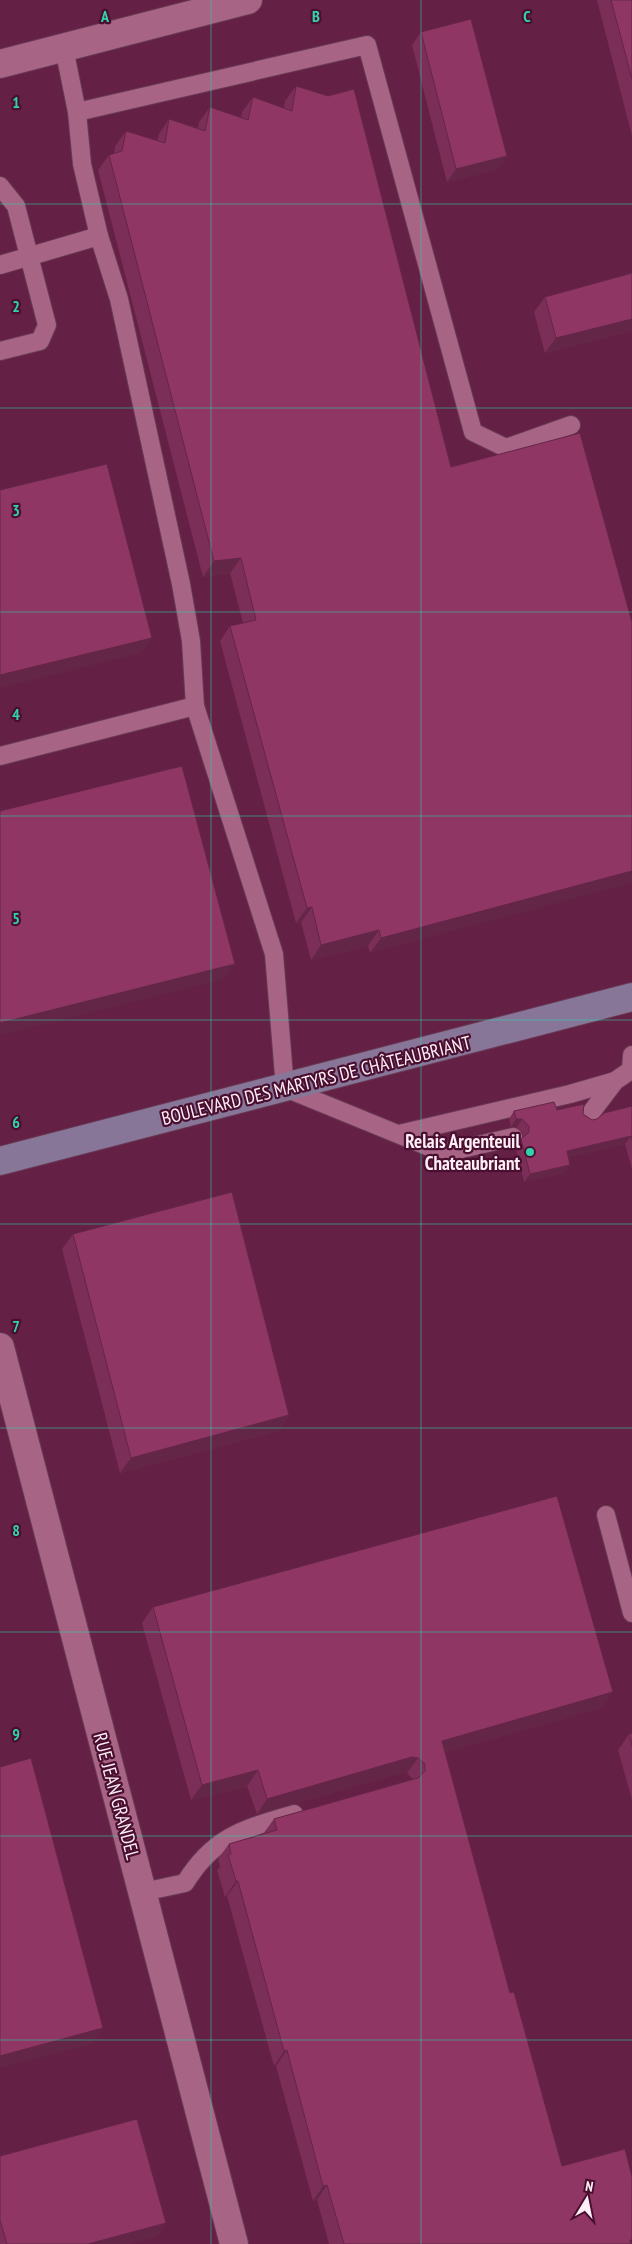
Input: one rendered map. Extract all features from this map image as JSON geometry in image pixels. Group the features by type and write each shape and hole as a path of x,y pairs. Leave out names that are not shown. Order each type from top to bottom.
{"main road":[{"name":"BOULEVARD DES MARTYRS DE CHÂTEAUBRIANT","path":"0,1161 632,997"}],"street":[{"path":"0,64 248,0"},
{"name":"RUE JEAN GRANDEL","path":"0,1347 234,2244"}],"lane":[{"path":"77,112 367,45 473,432 506,448 571,425"},
{"path":"64,48 77,112 82,164 99,236 119,299 181,584 192,641 195,706 274,954 286,1088 444,1153 513,1137"},
{"path":"0,186 16,206 46,325 40,341 0,351"},
{"path":"0,264 29,258 99,236"},
{"path":"0,756 195,706"},
{"path":"587,1118 615,1081 632,1065"},
{"path":"399,1134 570,1094 615,1081"},
{"path":"606,1515 632,1613"},
{"path":"142,1892 185,1883 198,1862 218,1844 250,1827 308,1811"}],"shaded area":[{"path":"0,0 632,0 632,2244 0,2244"}],"building":[{"path":"611,0 632,0 632,79"},
{"path":"471,19 507,156 456,169 421,32"},
{"path":"296,86 328,96 354,89 451,467 580,433 632,622 632,871 381,938 379,930 321,945 312,907 307,908 230,626 256,620 241,558 214,561 109,155 122,151 126,131 165,143 169,119 205,131 210,107 248,120 253,97 292,111"},
{"path":"632,273 632,319 556,338 545,297"},
{"path":"107,464 152,638 0,675 0,490"},
{"path":"182,766 235,964 0,1023 0,811"},
{"path":"554,1102 557,1110 584,1104 583,1114 592,1120 597,1119 604,1113 632,1106 632,1140 631,1136 567,1151 570,1165 530,1174 521,1139 529,1132 529,1126 522,1119 516,1119 514,1111"},
{"path":"232,1192 289,1415 131,1458 73,1234"},
{"path":"557,1496 613,1692 442,1741 510,1993 514,1992 562,2166 625,2149 632,2177 631,2244 344,2244 327,2185 323,2186 287,2050 284,2051 238,1881 236,1881 228,1855 231,1854 229,1844 277,1830 274,1819 418,1778 425,1771 425,1764 418,1758 412,1757 267,1799 258,1770 202,1785 153,1607"},
{"path":"632,1733 632,1746 629,1734"},
{"path":"31,1758 103,2028 0,2056 0,1767"},
{"path":"137,2119 166,2223 88,2244 7,2244 0,2220 0,2156"}],"place":[{"name":"Relais Argenteuil Chateaubriant","path":"530,1152"}]}
